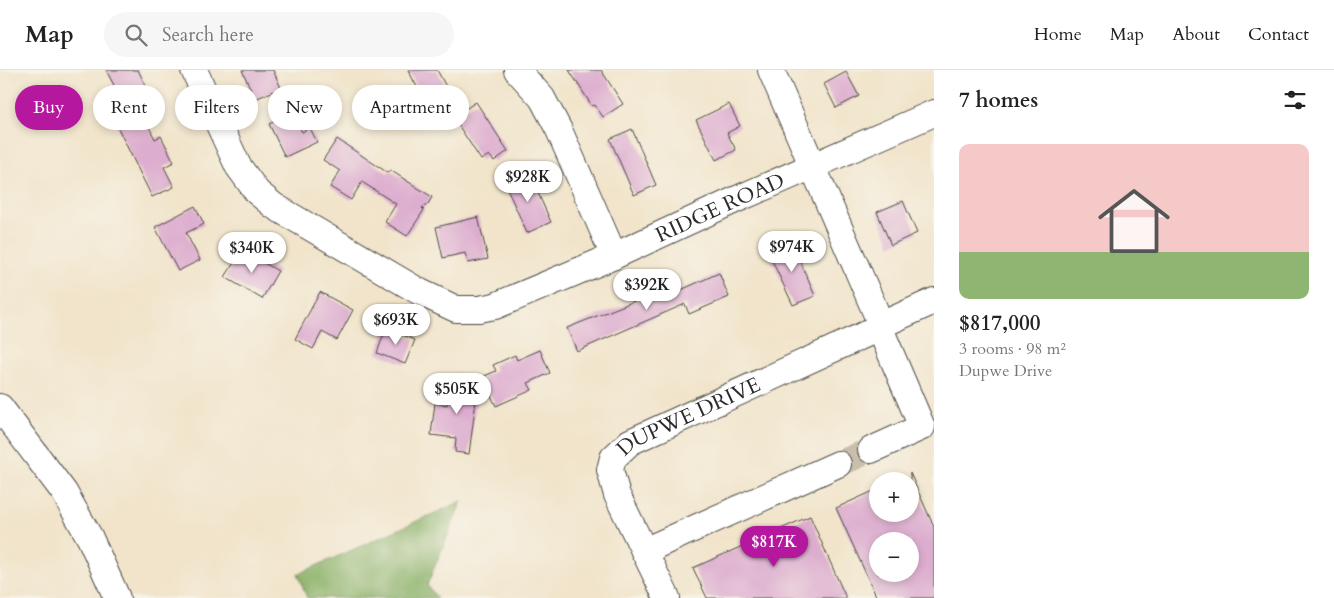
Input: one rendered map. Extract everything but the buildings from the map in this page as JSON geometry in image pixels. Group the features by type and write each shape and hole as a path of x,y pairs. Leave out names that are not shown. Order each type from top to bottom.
{"street":[{"name":"RIDGE ROAD","path":"194,70 238,166 257,192 274,206 420,292 456,309 479,309 495,306 614,256 934,113"},
{"path":"517,70 542,98 559,130 614,256"},
{"path":"771,70 876,315 879,326 928,425 870,450"},
{"path":"879,326 934,301"},
{"name":"DUPWE DRIVE","path":"667,598 617,495 610,470 614,458 630,442 866,334 879,326"},
{"path":"0,407 64,492 90,538 117,598"},
{"path":"644,551 838,464"}],"green space":[{"path":"462,501 427,585 437,598 307,598 298,574"}],"tunnel":[{"path":"838,464 871,450"}]}
